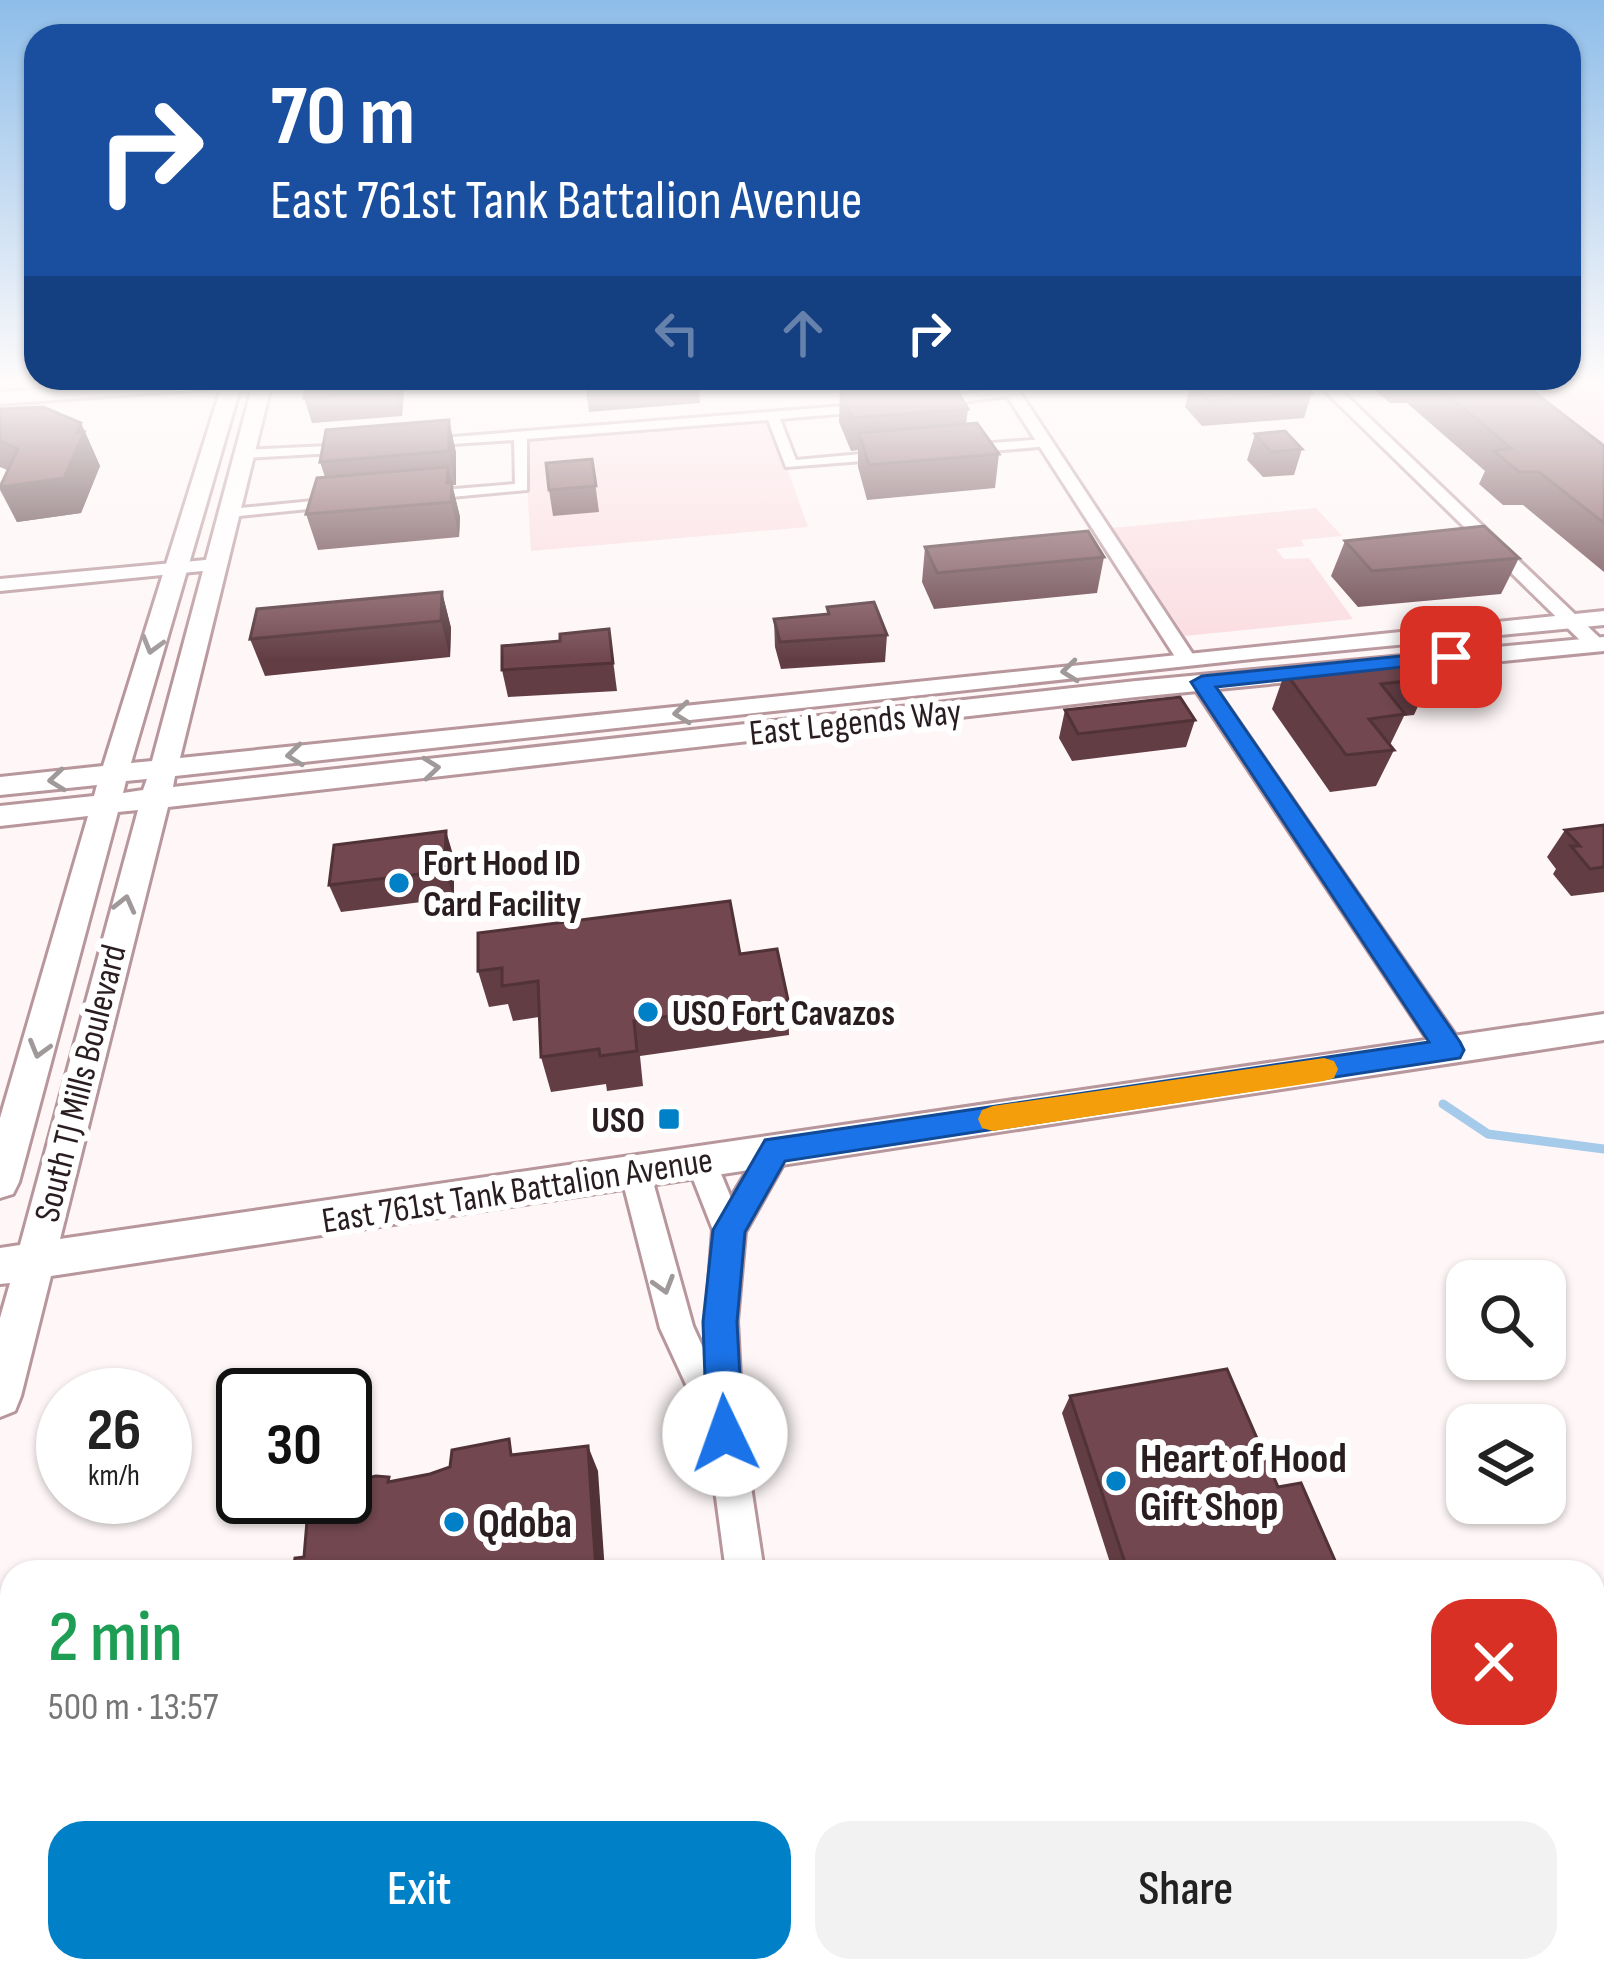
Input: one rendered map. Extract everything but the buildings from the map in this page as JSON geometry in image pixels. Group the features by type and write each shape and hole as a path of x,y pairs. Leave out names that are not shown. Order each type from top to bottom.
{"street":[{"name":"South TJ Mills Boulevard","path":"0,1182 204,474"},
{"name":"South TJ Mills Boulevard","path":"0,1396 17,1264 156,784 239,474"},
{"path":"415,496 522,487 522,474"},
{"path":"1066,474 1450,1050"},
{"path":"1419,474 1600,644"},
{"path":"230,513 347,502"},
{"path":"0,585 216,565"},
{"path":"1194,671 1261,650 1604,618"},
{"name":"East Legends Way","path":"110,789 1194,671 1600,644"},
{"name":"East Legends Way","path":"156,784 1136,689 1194,671"},
{"path":"0,786 110,789"},
{"path":"0,816 110,789"},
{"name":"East 761st Tank Battalion Avenue","path":"17,1264 1604,1027"},
{"path":"743,1560 725,1434 720,1322 729,1230 776,1150"},
{"path":"701,1161 729,1230"},
{"path":"635,1171 677,1328 725,1434"}],"shaded area":[{"path":"526,474 789,474 808,527 531,551"},
{"path":"1316,508 1342,536 1301,540 1304,546 1276,549 1284,559 1309,558 1353,619 1185,636 1112,528"}],"waterway":[{"path":"1443,1104 1488,1134 1604,1149"}],"slow traffic":[{"path":"993,1119 1324,1069"}],"place":[{"name":"Fort Hood ID Card Facility","path":"399,883"},
{"name":"USO Fort Cavazos","path":"648,1012"},
{"name":"USO","path":"669,1119"},
{"name":"Heart of Hood Gift Shop","path":"1116,1481"},
{"name":"Qdoba","path":"454,1522"}],"route":[{"path":"725,1434 720,1322 729,1230 776,1150 1450,1050 1202,682 1451,657"}]}
